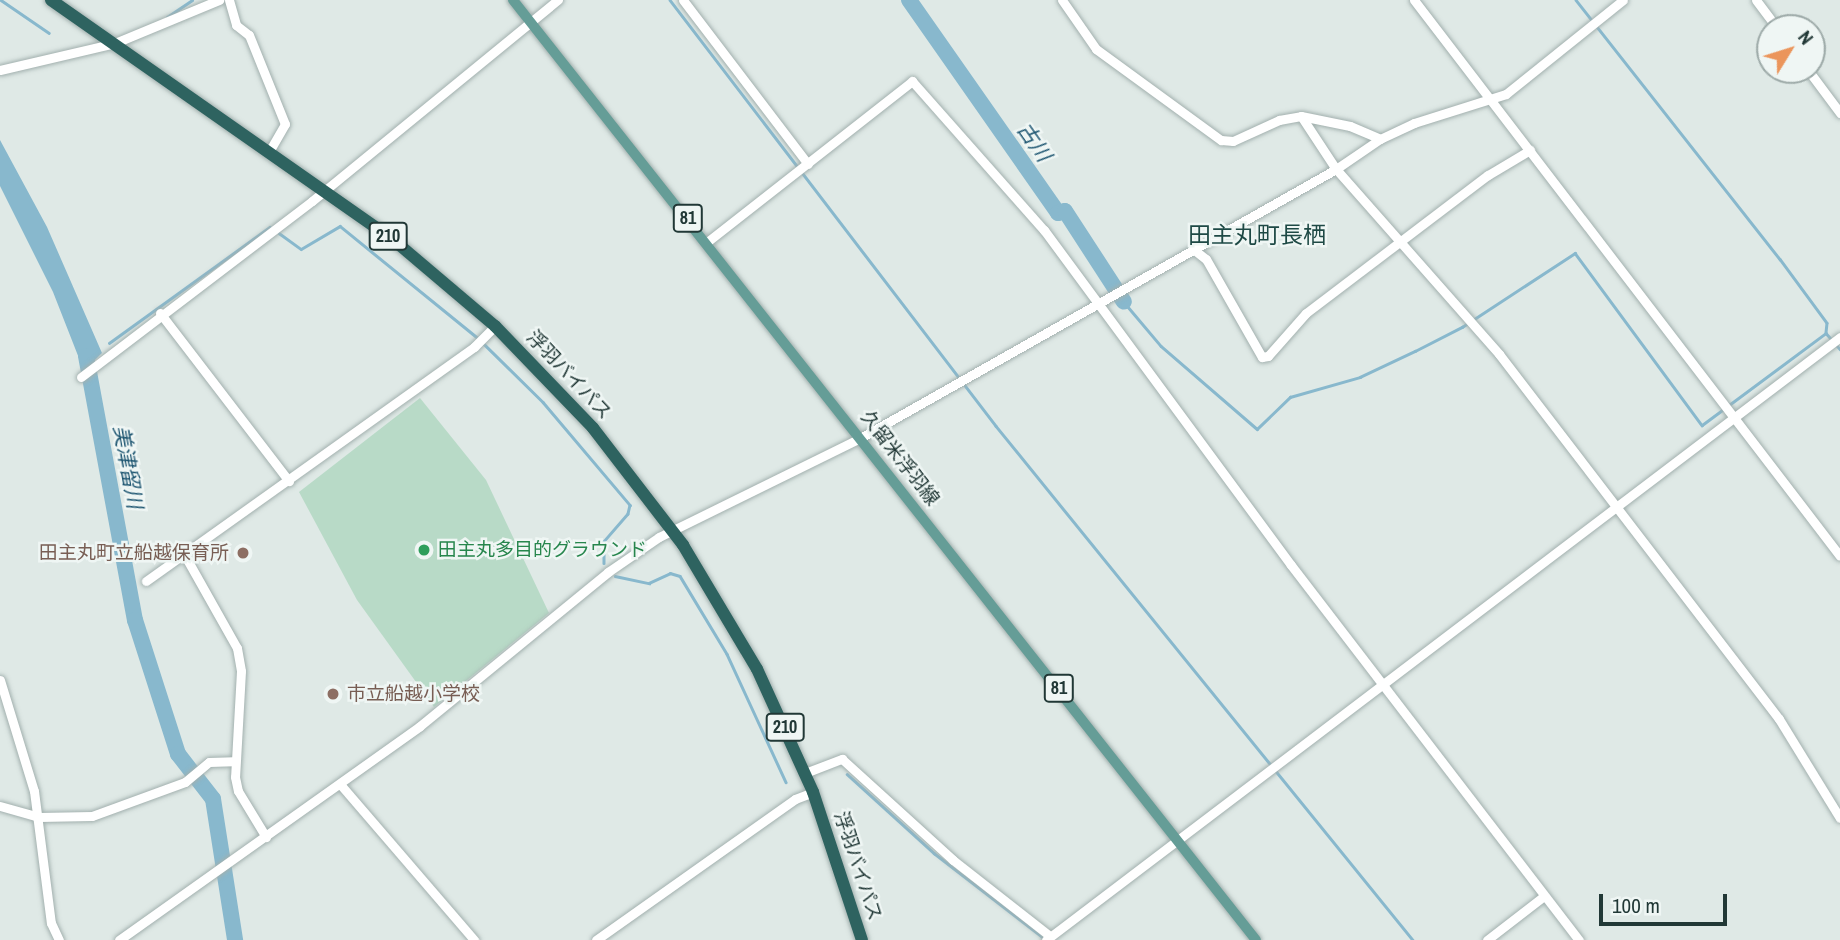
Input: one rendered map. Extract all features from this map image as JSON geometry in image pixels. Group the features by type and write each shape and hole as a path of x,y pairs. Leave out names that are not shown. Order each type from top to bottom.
{"highway":[{"name":"浮羽バイパス","path":"51,0 326,189 495,326 593,428 672,530 723,608 813,792 862,940"}],"main road":[{"name":"久留米浮羽線","path":"513,0 862,437 1256,940"}],"street":[{"path":"0,70 115,43 219,0"},
{"path":"229,0 236,25 249,35 285,124 270,150"},
{"path":"80,377 160,313 326,189 558,0"},
{"path":"683,0 808,164"},
{"path":"1062,0 1096,49 1221,140 1233,141 1279,120 1301,116 1350,126 1380,139"},
{"path":"1414,0 1840,556"},
{"path":"119,940 419,726 608,572 672,530 862,437 1336,169 1380,139 1506,94 1623,0"},
{"path":"707,242 912,81 1044,230 1292,565 1385,683 1579,940"},
{"path":"1818,84 1840,113"},
{"path":"1301,116 1336,169 1499,354 1614,508 1779,719 1840,818"},
{"path":"1193,249 1206,259 1262,357 1275,351 1306,313 1398,241 1488,174 1530,150"},
{"path":"160,313 289,481"},
{"path":"146,581 474,347 495,326"},
{"path":"805,773 842,759 953,860 1048,938 1840,337"},
{"path":"184,554 237,648 240,696 233,761 238,791 267,837"},
{"path":"0,680 39,817 51,923 59,940"},
{"path":"0,806 39,817 93,816 185,782 209,762 233,761"},
{"path":"340,784 474,940"},
{"path":"596,940 795,799 813,792"},
{"path":"1487,940 1544,897"}],"green space":[{"name":"田主丸多目的グラウンド","path":"420,398 486,480 549,613 434,707 357,600 299,492"}],"water":[{"path":"0,140 47,227 102,353 84,371 53,292 0,186"}],"waterway":[{"path":"1,0 49,33"},
{"path":"167,17 192,0"},
{"path":"670,0 996,426 1413,940"},
{"name":"古川","path":"909,0 1058,213 1065,211 1124,302"},
{"path":"1576,0 1780,259 1827,323 1826,333 1840,349"},
{"path":"279,233 301,249 340,226 478,338"},
{"path":"109,343 270,227"},
{"path":"1124,302 1161,346 1257,429 1290,397 1360,377 1415,351 1462,327 1575,253 1702,425 1826,333"},
{"path":"484,344 543,402 630,505 628,514 604,542 604,563"},
{"name":"美津留川","path":"86,356 135,620 178,754 213,799 235,940"},
{"path":"615,576 649,583 670,573 680,576 727,654 786,782"},
{"path":"847,774 934,853 1044,938"}],"place":[{"name":"田主丸多目的グラウンド","path":"424,550"},
{"name":"田主丸町立船越保育所","path":"243,553"},
{"name":"市立船越小学校","path":"333,694"}],"district":[{"name":"田主丸町長栖","path":"1257,235"}]}
